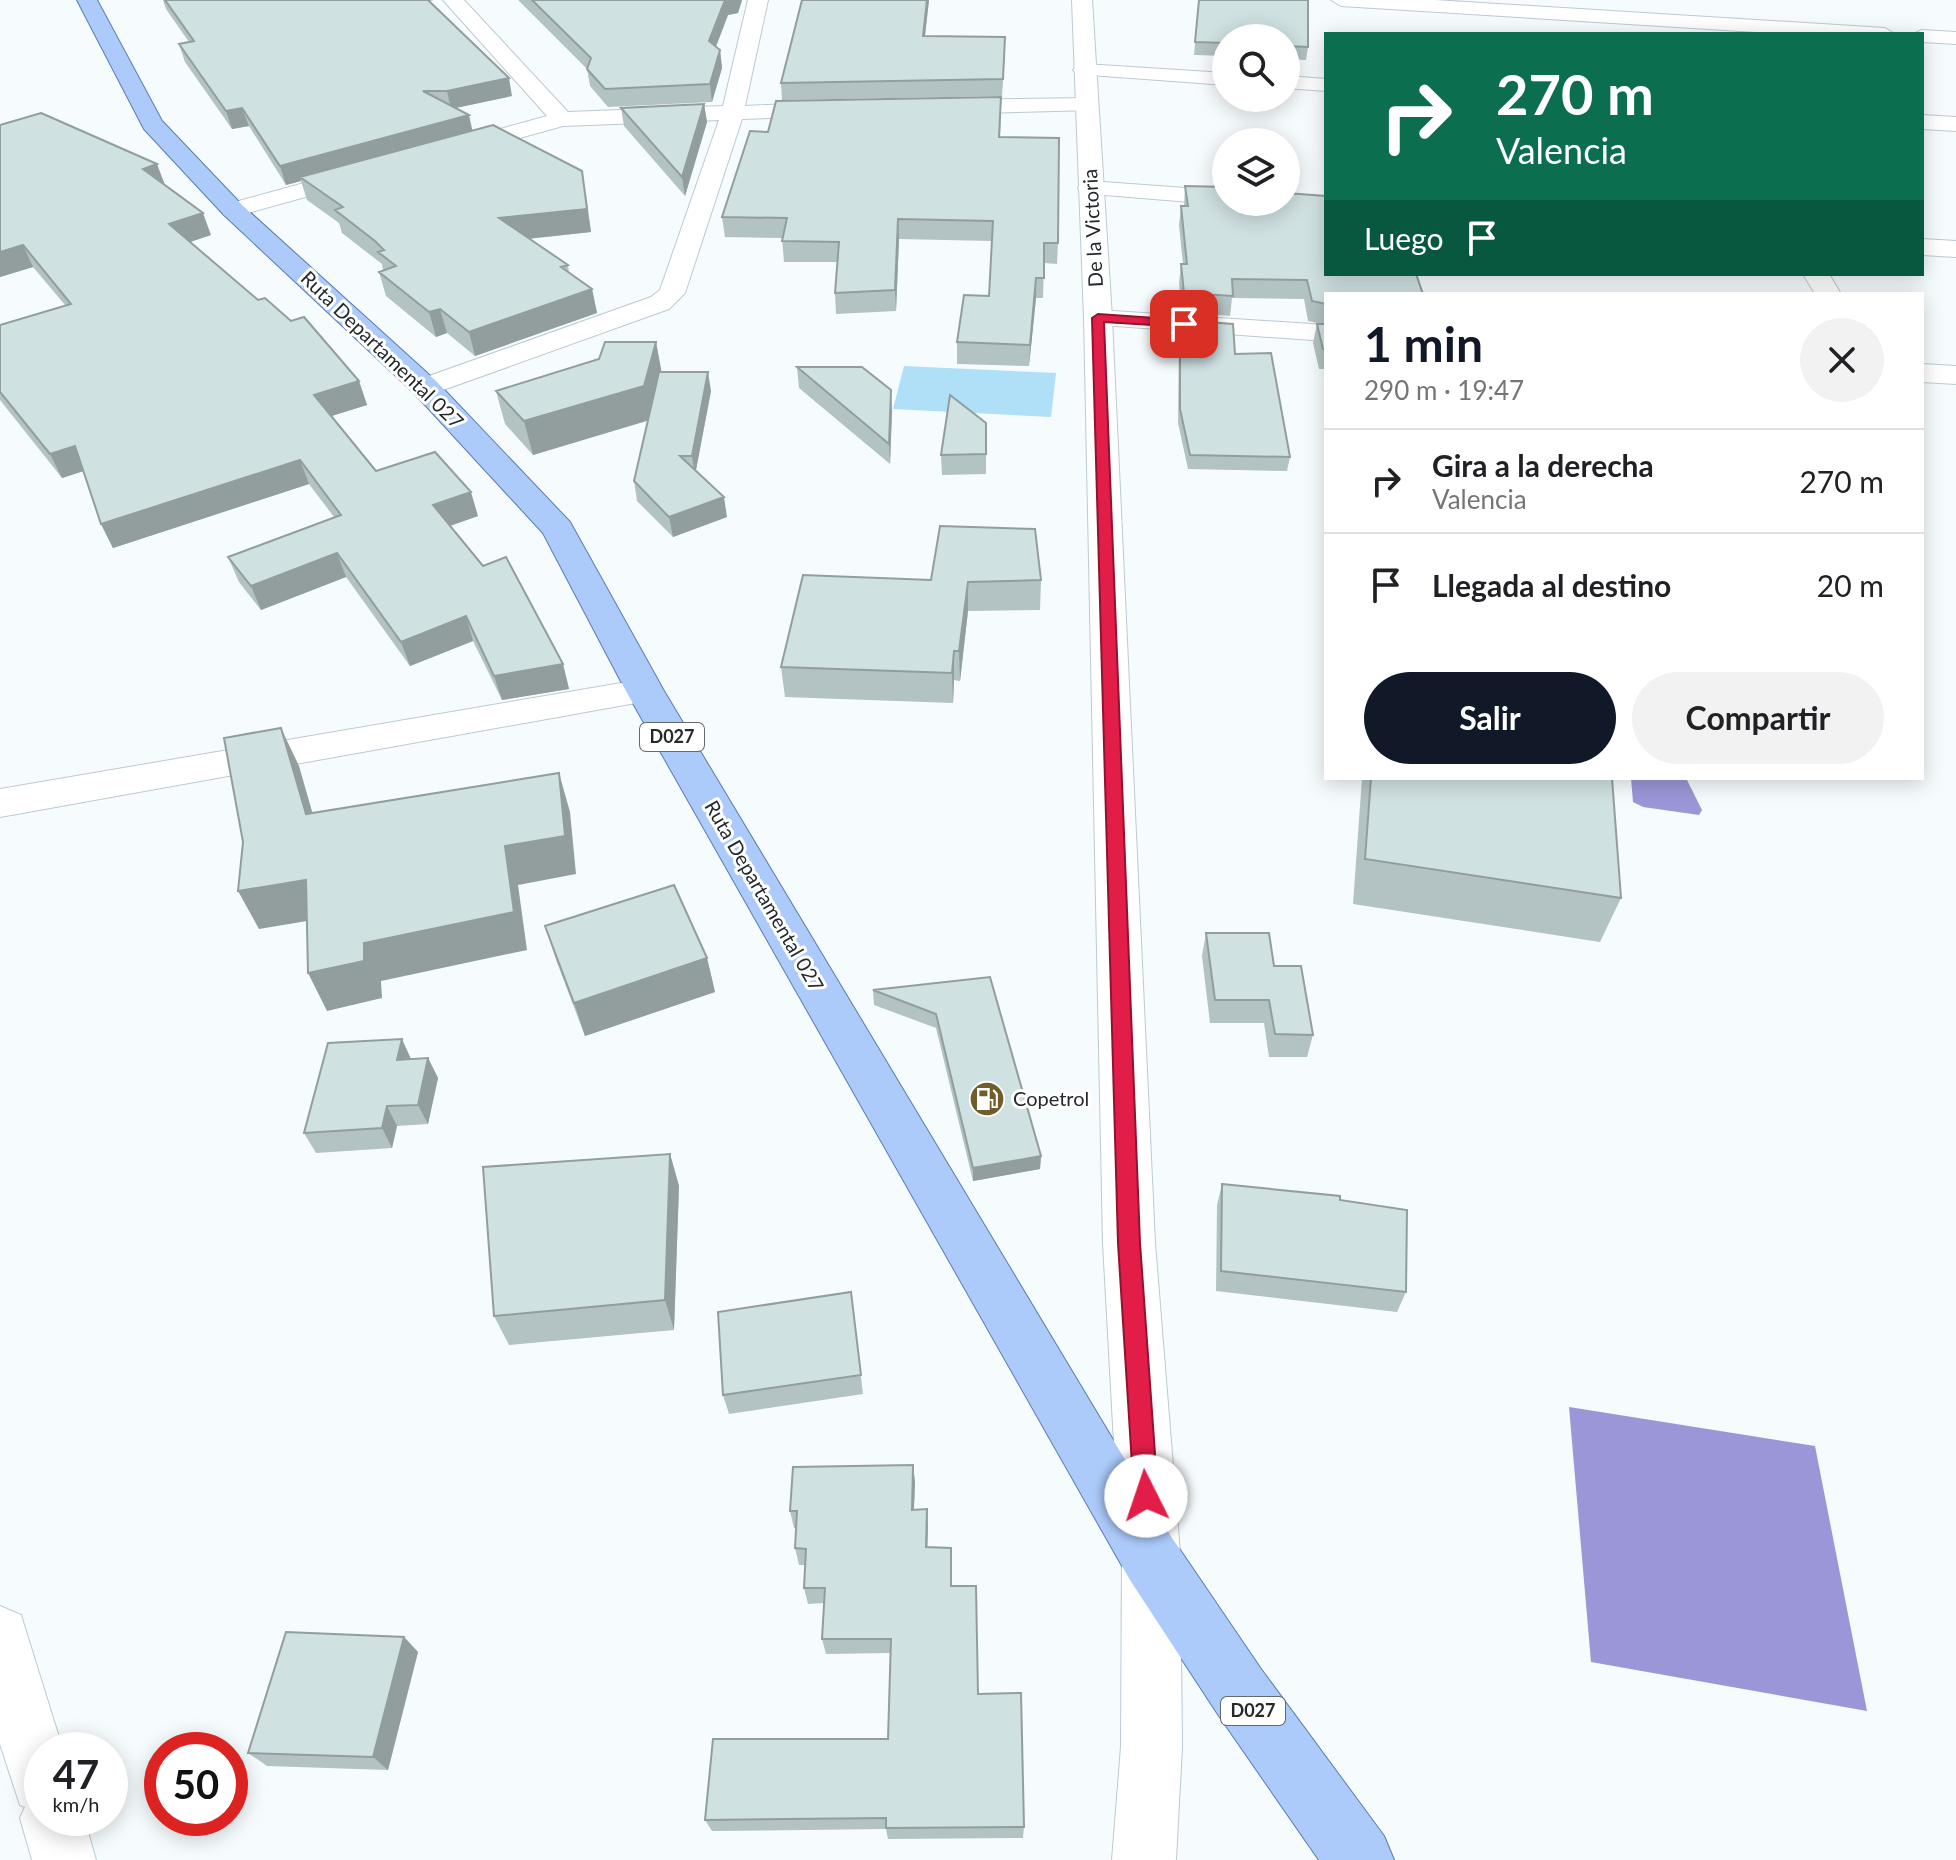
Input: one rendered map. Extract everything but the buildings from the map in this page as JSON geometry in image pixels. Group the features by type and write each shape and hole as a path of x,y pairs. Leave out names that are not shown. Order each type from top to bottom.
{"main road":[{"name":"De la Victoria","path":"1082,0 1098,318 1129,1243 1151,1559"},
{"name":"Ruta Departamental 027","path":"92,1 152,124 233,210 425,387 558,529 645,691 1151,1559 1360,1860"}],"street":[{"path":"453,0 562,119"},
{"path":"425,387 660,303 672,293 733,111 758,0"},
{"path":"1341,0 1851,32"},
{"path":"1924,36 1956,38"},
{"path":"1084,70 1212,78"},
{"path":"1300,83 1324,85"},
{"path":"917,108 1086,105"},
{"path":"428,156 562,119 856,109"},
{"path":"1924,122 1956,124"},
{"path":"233,210 383,169"},
{"path":"1090,188 1212,197"},
{"path":"1924,247 1956,249"},
{"path":"1098,318 1324,333"},
{"path":"1924,373 1956,375"},
{"path":"0,803 645,691"},
{"path":"1144,1860 1151,1793 1154,1708 1151,1559"},
{"path":"2,1649 27,1732"},
{"path":"57,1836 64,1860"}],"shaded area":[{"path":"904,366 1056,373 1051,417 893,409"},
{"path":"1631,780 1687,780 1702,810 1699,815 1643,807 1633,802"},
{"path":"1569,1407 1815,1446 1867,1711 1591,1662"}],"place":[{"name":"Copetrol","path":"987,1099"}],"route":[{"path":"1146,1496 1129,1243 1098,318 1184,324"}]}
